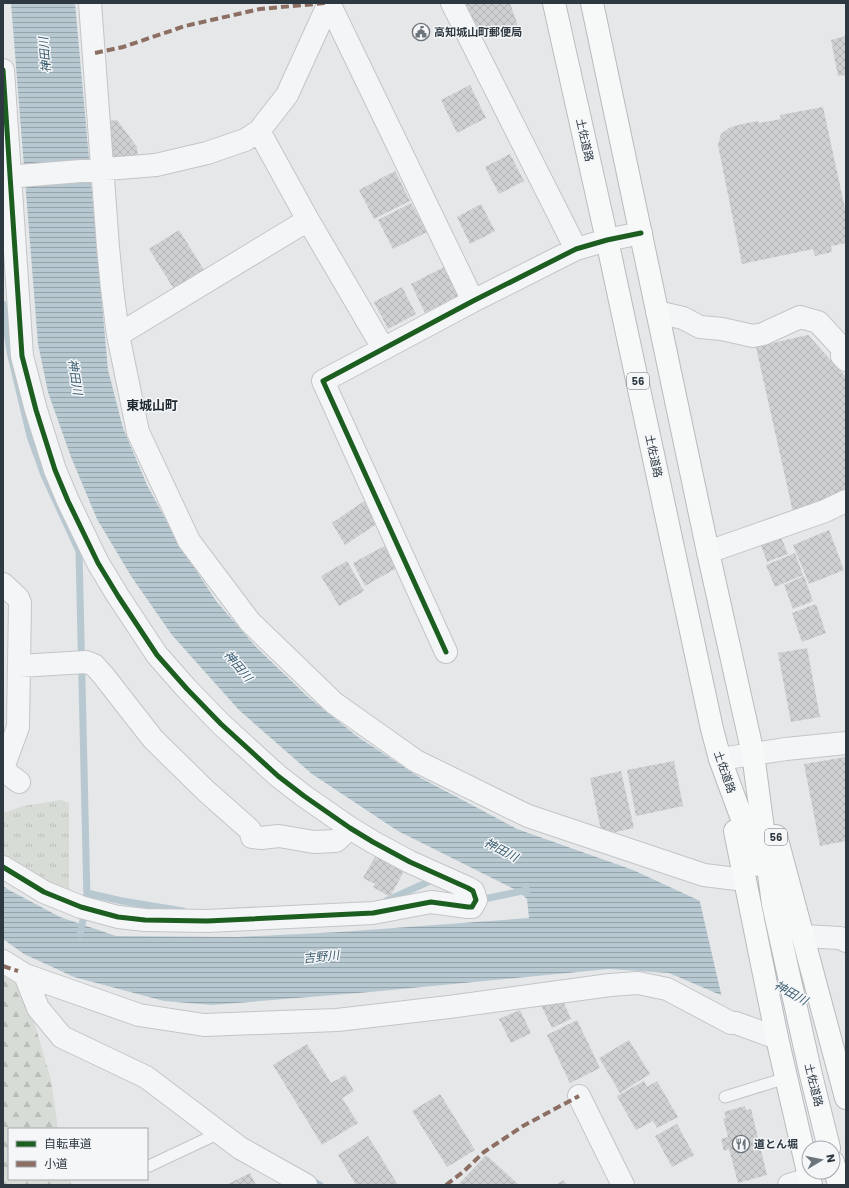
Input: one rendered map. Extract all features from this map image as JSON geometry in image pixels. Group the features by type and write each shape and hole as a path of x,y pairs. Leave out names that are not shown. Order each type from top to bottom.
{"highway":[{"name":"土佐道路","path":"554,3 607,240 710,721 720,759 774,904"},
{"name":"土佐道路","path":"592,3 708,552 753,754 774,904 811,1075 828,1140"},
{"name":"56","path":"753,754 846,1096"},
{"name":"56","path":"720,759 786,1078 803,1183"}],"street":[{"path":"90,3 99,171 118,335 138,432 189,540 250,622 334,703 416,761 528,816 704,875 745,880"},
{"path":"10,178 156,165 207,153 245,140 259,131 287,95 329,3"},
{"path":"329,3 474,301"},
{"path":"452,3 576,249"},
{"path":"3,70 22,356 36,410 55,470 68,501 98,563 157,655 221,724 278,776 350,828 410,862 473,891 476,900 472,907 430,902 373,913 207,921 145,920 118,917 81,907 44,892 3,867"},
{"path":"259,131 308,220 384,348"},
{"path":"118,335 308,220"},
{"path":"446,652 323,382 384,348 576,249 607,240 641,233"},
{"path":"657,312 683,318 700,327 722,329 753,336 763,334 800,317 818,322 842,348 842,356 846,360"},
{"path":"708,552 825,511 846,501"},
{"path":"3,584 18,598 20,602 18,727 8,773"},
{"path":"19,666 82,663 94,665 153,739 206,791 250,830 252,837 261,838 279,836 314,842 336,841 350,828"},
{"path":"720,759 786,749 846,743"},
{"path":"801,928 837,939"},
{"path":"3,962 25,975 139,1016 204,1025 337,1020 449,1007 610,985 638,983 667,989 694,1008 731,1022 777,1035"},
{"path":"25,975 38,1008 62,1037 146,1078 240,1148 306,1185"},
{"path":"579,1096 623,1185"}],"lane":[{"path":"725,1097 786,1078"},
{"path":"149,1166 219,1133"}],"green space":[{"path":"61,800 69,803 69,891 55,892 3,858 3,813 23,806"},
{"path":"3,975 24,987 51,1080 58,1128 8,1128 8,1180 70,1180 71,1185 3,1185"}],"water":[{"path":"11,3 75,3 108,370 123,428 147,485 179,544 216,601 256,647 308,697 358,737 419,777 517,829 633,870 846,965 813,1035 669,973 609,969 370,992 212,1005 164,1001 74,977 24,954 3,939 3,886 60,917 116,936 236,937 340,932 529,918 527,899 518,891 398,831 312,774 239,710 172,635 131,576 97,519 71,457 48,392 38,344"}],"pier":[{"path":"699,898 846,962 846,1068 812,1037 722,998"}],"building":[{"path":"464,3 510,3 518,26 477,39"},
{"path":"846,36 846,75 838,76 831,40"},
{"path":"470,85 486,118 457,133 441,100"},
{"path":"823,107 846,213 846,243 831,246 832,252 815,256 813,249 742,264 718,145 721,134 729,128 738,125 781,119 780,115"},
{"path":"117,120 137,147 138,160 111,161 109,121"},
{"path":"510,154 524,181 499,194 485,167"},
{"path":"395,171 410,201 374,219 359,190"},
{"path":"411,203 427,232 393,249 378,220"},
{"path":"481,204 495,231 470,244 457,217"},
{"path":"179,230 204,270 174,289 149,249"},
{"path":"444,267 458,296 425,313 411,284"},
{"path":"402,287 416,314 388,329 374,302"},
{"path":"808,335 846,377 846,494 793,512 756,347"},
{"path":"370,497 381,521 345,545 332,523"},
{"path":"829,530 844,570 809,584 793,545"},
{"path":"779,532 788,554 767,562 759,540"},
{"path":"390,543 402,565 365,586 353,563"},
{"path":"795,553 803,575 775,587 766,565"},
{"path":"347,561 364,591 339,606 321,576"},
{"path":"804,576 813,601 793,609 784,585"},
{"path":"816,604 826,633 802,642 792,613"},
{"path":"807,648 820,717 791,722 778,653"},
{"path":"846,757 846,841 820,846 804,764"},
{"path":"674,761 683,806 636,816 627,770"},
{"path":"621,771 634,828 602,835 590,778"},
{"path":"376,855 404,871 390,897 373,887 375,884 363,878"},
{"path":"560,994 571,1019 552,1028 540,1003"},
{"path":"520,1010 531,1033 511,1043 499,1019"},
{"path":"577,1020 600,1068 570,1083 547,1035"},
{"path":"629,1040 650,1074 620,1093 599,1058"},
{"path":"307,1044 331,1083 345,1075 354,1091 342,1098 358,1123 322,1145 273,1065"},
{"path":"644,1081 647,1087 657,1081 678,1117 657,1128 653,1121 636,1130 617,1096"},
{"path":"440,1094 475,1150 447,1167 412,1111"},
{"name":"道とん堀","path":"745,1106 746,1110 751,1109 767,1175 738,1183 729,1149 724,1151 721,1139 728,1137 723,1118 726,1118 724,1112"},
{"path":"677,1124 694,1155 672,1167 655,1136"},
{"path":"368,1136 398,1185 356,1185 338,1155"},
{"path":"486,1155 519,1185 458,1185"},
{"path":"250,1173 256,1185 226,1185"},
{"path":"563,1180 567,1185 556,1185"}],"waterway":[{"path":"3,304 10,352 30,436 44,475 79,551 87,900 94,902"},
{"path":"386,901 430,881"},
{"path":"484,899 527,890"},
{"path":"87,893 122,901 183,911"},
{"path":"80,934 83,920"},
{"path":"309,1179 320,1185"}],"marked path":[{"path":"95,53 123,47 185,26 260,9 326,3"},
{"path":"3,966 18,971"},
{"path":"446,1185 463,1172 484,1152 523,1126 579,1096"}],"cycle path":[{"path":"3,70 22,356 36,410 55,470 68,501 98,563 157,655 221,724 278,776 350,828 373,842 410,862 473,891 476,900 472,907 431,902 373,913 207,921 145,920 118,917 81,907 44,892 3,867"},
{"path":"446,652 323,381 473,301 576,249 607,240 641,233"}],"place":[{"name":"高知城山町郵便局","path":"421,32"},
{"name":"道とん堀","path":"741,1144"}],"district":[{"name":"東城山町","path":"152,405"}],"water label":[{"name":"神田川","path":"45,55"},
{"name":"神田川","path":"75,377"},
{"name":"神田川","path":"238,666"},
{"name":"神田川","path":"501,850"},
{"name":"吉野川","path":"321,957"},
{"name":"神田川","path":"791,993"}]}
